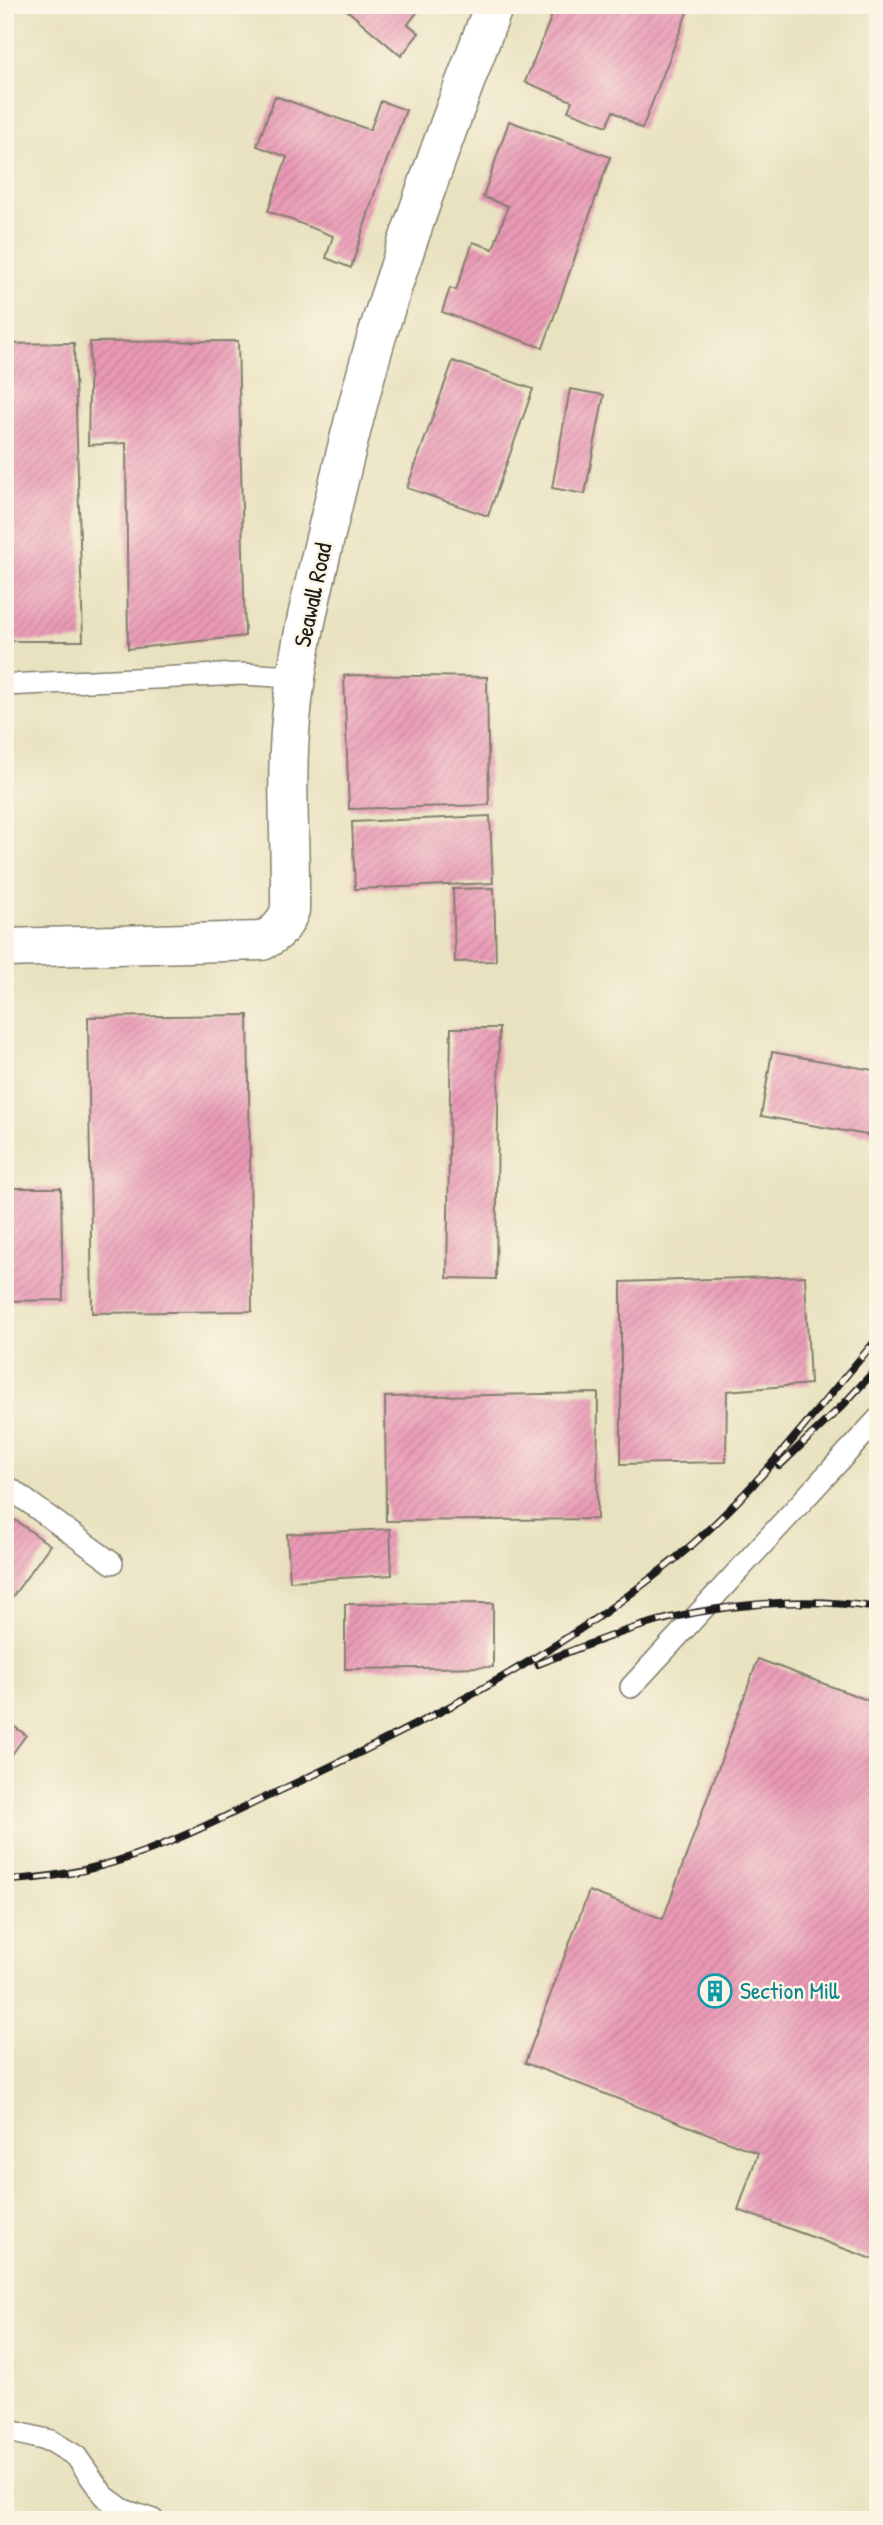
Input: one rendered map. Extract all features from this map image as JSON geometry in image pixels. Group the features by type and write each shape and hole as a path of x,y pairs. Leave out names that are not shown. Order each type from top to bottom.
{"street":[{"name":"Seawall Road","path":"5,948 262,941 277,934 290,910 288,758 296,677 312,594 352,423 376,340 446,131 494,5"}],"lane":[{"path":"5,685 241,674 296,677"},
{"path":"631,1687 878,1419"},
{"path":"5,1485 112,1563"},
{"path":"5,2430 51,2441 76,2456 120,2515 153,2520"}],"building":[{"path":"341,5 423,5 408,24 419,33 401,56"},
{"path":"556,5 690,5 642,129 613,111 607,126 568,111 572,101 525,82"},
{"path":"275,96 370,130 381,101 406,110 376,189 351,268 326,258 333,236 268,211 287,157 257,146"},
{"path":"509,121 610,157 543,348 442,312 450,288 456,290 473,242 493,249 508,206 483,197"},
{"path":"238,341 245,636 128,649 126,443 88,445 90,342"},
{"path":"74,343 83,641 5,641 5,344"},
{"path":"453,361 533,389 488,516 407,488"},
{"path":"570,389 604,395 585,494 552,488"},
{"path":"344,675 487,677 489,805 349,809"},
{"path":"490,816 493,883 355,889 352,822"},
{"path":"494,888 496,961 455,962 453,889"},
{"path":"248,1015 252,1311 92,1313 88,1017"},
{"path":"451,1028 499,1028 496,1279 447,1278"},
{"path":"772,1052 878,1071 878,1137 761,1116"},
{"path":"5,1188 61,1188 63,1300 5,1301"},
{"path":"805,1276 810,1384 727,1391 726,1462 621,1464 621,1282"},
{"path":"598,1393 597,1519 386,1521 385,1397"},
{"path":"5,1513 50,1545 5,1607"},
{"path":"390,1529 392,1575 290,1581 287,1534"},
{"path":"493,1603 493,1667 345,1669 345,1604"},
{"name":"Section Mill","path":"758,1659 878,1704 878,2261 738,2210 758,2153 525,2063 589,1891 663,1919"},
{"path":"5,1720 26,1735 5,1764"}],"railway":[{"path":"5,1880 80,1871 114,1862 179,1838 442,1711 548,1650 647,1581 719,1520 767,1470 878,1338"},
{"path":"779,1466 842,1406 878,1367"},
{"path":"538,1664 631,1629 730,1607 821,1603 878,1608"}],"place":[{"name":"Section Mill","path":"715,1991"}]}
